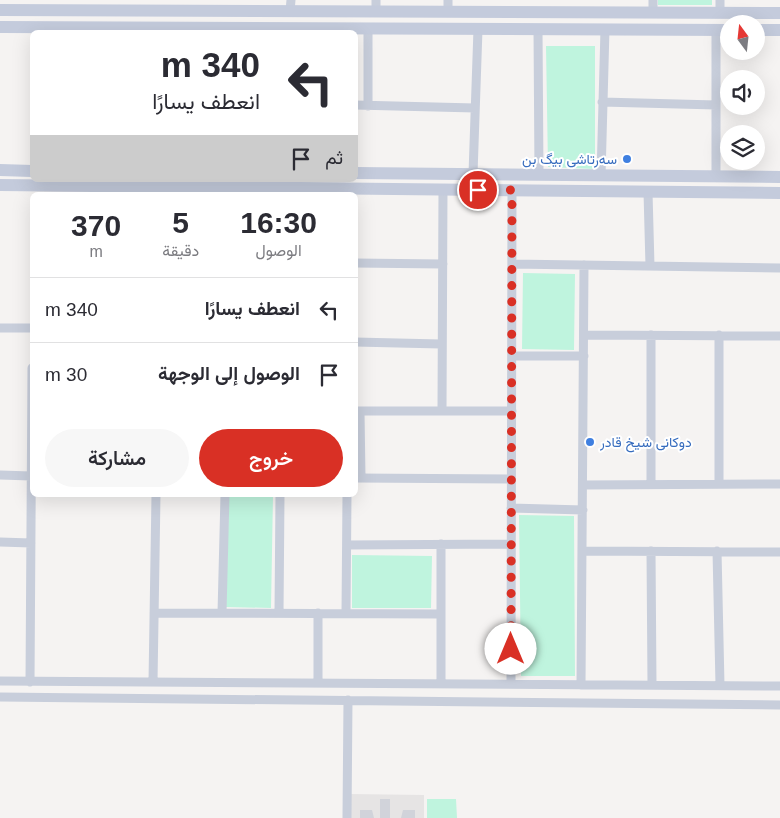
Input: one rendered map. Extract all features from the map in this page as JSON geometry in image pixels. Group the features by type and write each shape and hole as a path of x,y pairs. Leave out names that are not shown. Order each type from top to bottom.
{"street":[{"path":"0,10 154,5 177,10 228,5 290,5 376,6 411,11 448,6 720,6 780,13"},
{"path":"177,10 177,28"},
{"path":"411,11 411,28"},
{"path":"0,27 56,30 177,28 291,30 368,28 720,30"},
{"path":"368,28 368,106"},
{"path":"473,174 478,29"},
{"path":"538,29 539,175"},
{"path":"601,176 605,29"},
{"path":"765,30 780,30"},
{"path":"716,177 716,105 720,60"},
{"path":"602,102 716,105"},
{"path":"358,105 475,108"},
{"path":"0,170 30,171"},
{"path":"358,174 780,177"},
{"path":"0,185 158,191 268,191 291,184 334,192 512,190 780,193"},
{"path":"442,411 443,190"},
{"path":"510,684 512,190"},
{"path":"648,192 650,266"},
{"path":"358,263 443,264"},
{"path":"512,264 780,268"},
{"path":"581,684 584,265"},
{"path":"0,328 30,328"},
{"path":"584,334 780,336"},
{"path":"651,335 651,484"},
{"path":"719,335 719,484"},
{"path":"358,342 441,344"},
{"path":"512,356 584,356"},
{"path":"511,479 358,478 358,411 512,411"},
{"path":"0,475 30,476"},
{"path":"583,485 780,484"},
{"path":"30,682 31,497"},
{"path":"153,682 156,497"},
{"path":"222,613 225,497"},
{"path":"279,613 280,497"},
{"path":"346,613 347,497"},
{"path":"511,508 582,510"},
{"path":"0,542 32,543"},
{"path":"441,544 441,684"},
{"path":"347,545 511,544"},
{"path":"582,551 780,552"},
{"path":"651,551 652,685"},
{"path":"717,551 720,685"},
{"path":"154,613 440,614"},
{"path":"318,613 318,683"},
{"path":"0,682 780,686"},
{"path":"108,682 108,698"},
{"path":"533,684 533,702"},
{"path":"0,697 780,704"},
{"path":"347,818 348,700"}],"shaded area":[{"path":"350,794 424,795 424,818 350,818"}],"green space":[{"path":"658,0 712,0 712,5 658,5"},
{"path":"546,46 595,46 595,169 548,167"},
{"path":"523,273 575,274 574,350 522,349"},
{"path":"229,497 273,497 271,608 226,607"},
{"path":"519,515 574,516 575,676 521,676"},
{"path":"352,555 432,556 431,608 352,608"},
{"path":"427,799 456,799 457,818 427,818"}],"building":[{"path":"380,799 390,799 390,818 380,818"},
{"path":"360,810 372,810 374,818 360,818"},
{"path":"403,810 415,810 415,818 401,818"}],"place":[{"name":"سەرتاشی بیگ بن","path":"627,159"},
{"name":"دوکانی شیخ قادر","path":"590,442"}],"route":[{"path":"478,190 512,190 511,649"}]}
